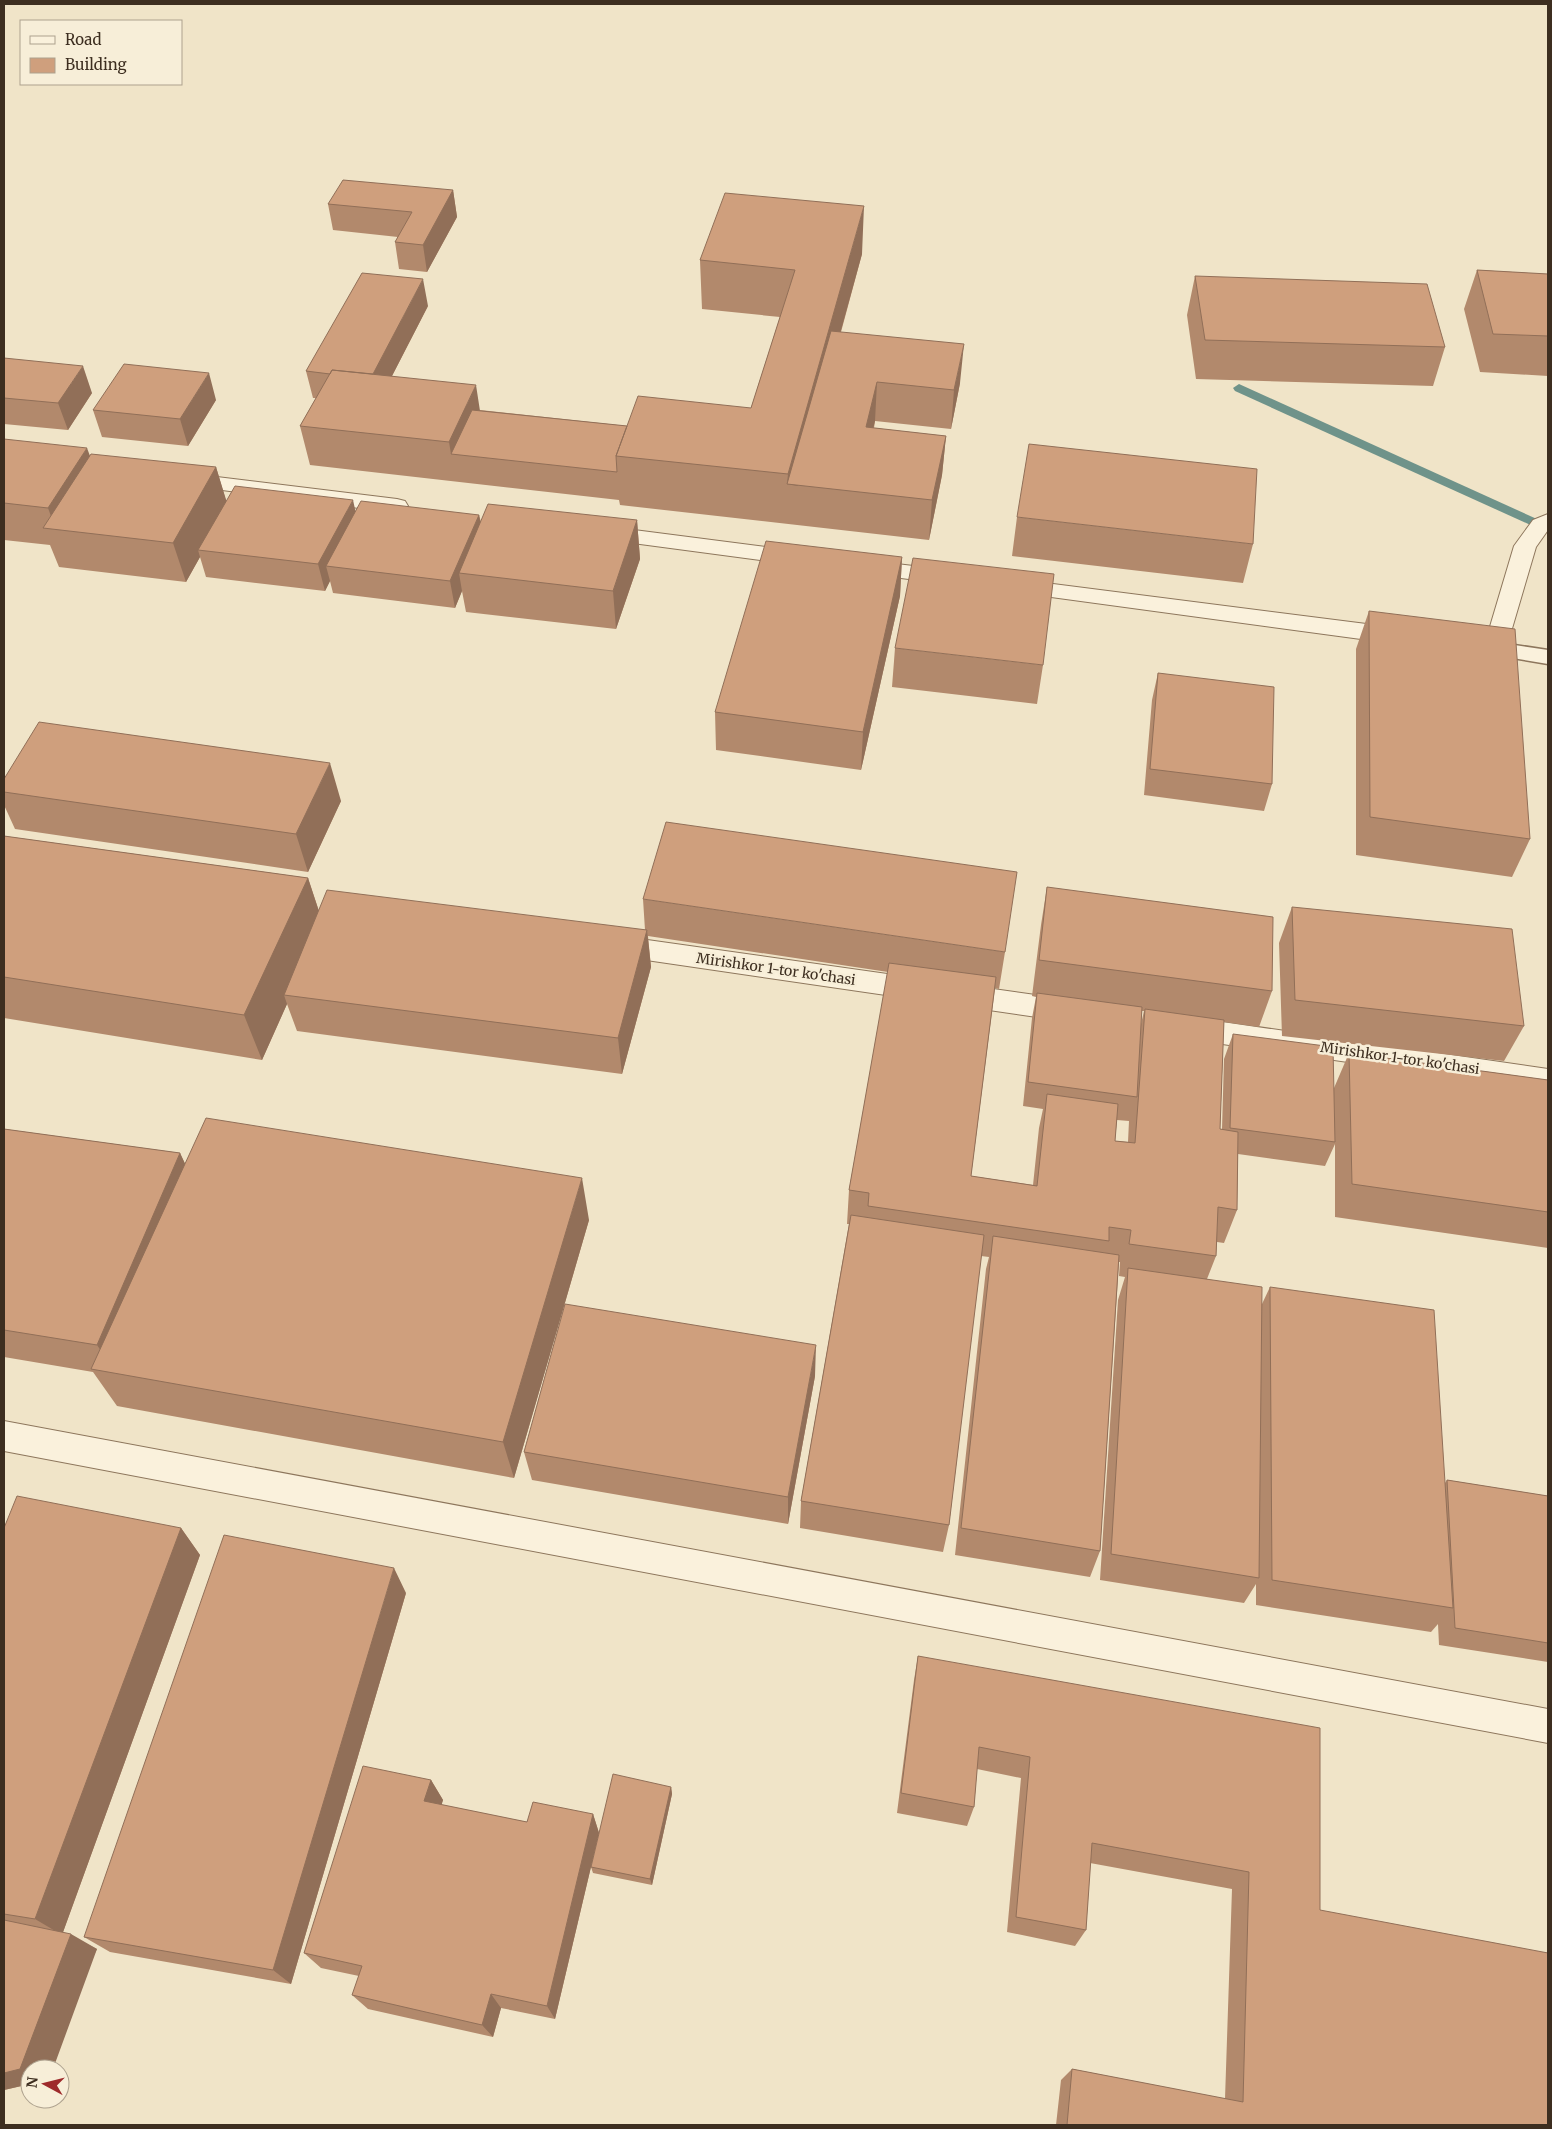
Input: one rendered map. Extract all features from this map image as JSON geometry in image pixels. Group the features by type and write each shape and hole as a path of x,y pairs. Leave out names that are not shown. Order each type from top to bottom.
{"street":[{"path":"160,476 415,508"},
{"path":"1456,644 1495,649 1525,546 1541,525 1548,521"},
{"path":"584,530 1416,639"},
{"name":"Mirishkor 1-tor ko'chasi","path":"584,941 1096,1015"},
{"name":"Mirishkor 1-tor ko'chasi","path":"1165,1025 1548,1080"},
{"path":"4,1436 1548,1726"}],"lane":[{"path":"1495,649 1548,657"}],"building":[{"path":"343,180 453,190 423,245 395,242 412,212 328,204"},
{"path":"725,193 864,206 788,474 616,456 638,396 751,408 795,270 700,260"},
{"path":"1477,270 1548,274 1548,336 1493,334"},
{"path":"362,273 423,279 373,374 332,370 330,374 306,371"},
{"path":"1195,276 1427,284 1445,347 1205,340"},
{"path":"831,331 964,344 954,390 877,382 866,427 946,436 932,500 787,484"},
{"path":"4,358 83,366 58,403 4,398"},
{"path":"124,364 209,373 180,419 93,410"},
{"path":"332,370 476,385 449,442 300,426"},
{"path":"472,410 627,426 616,456 617,472 451,454"},
{"path":"4,439 87,448 48,508 4,503"},
{"path":"1029,444 1257,469 1253,544 1017,517"},
{"path":"91,454 216,467 173,543 43,528"},
{"path":"235,486 353,500 318,564 198,550"},
{"path":"361,501 479,515 450,581 326,566"},
{"path":"488,504 637,520 613,591 459,573"},
{"path":"766,541 902,557 863,732 715,712"},
{"path":"913,558 1054,574 1043,665 895,648"},
{"path":"1369,611 1515,629 1530,839 1370,817"},
{"path":"1158,673 1274,687 1272,784 1150,769"},
{"path":"39,722 330,763 296,834 4,792 4,779"},
{"path":"666,822 1017,872 1005,952 643,899"},
{"path":"4,836 308,878 244,1015 4,977"},
{"path":"1047,887 1273,917 1272,991 1039,960"},
{"path":"327,890 647,930 618,1038 284,995"},
{"path":"1292,907 1512,929 1524,1026 1295,1000"},
{"path":"889,963 996,977 971,1176 1037,1186 1047,1094 1118,1104 1115,1141 1135,1143 1145,1009 1224,1020 1220,1129 1238,1132 1237,1210 1218,1207 1216,1256 1129,1244 1131,1230 1109,1227 1109,1241 868,1206 869,1193 849,1190"},
{"path":"1037,993 1142,1007 1137,1097 1028,1082"},
{"path":"1233,1034 1333,1047 1335,1142 1230,1128"},
{"path":"1349,1053 1548,1080 1548,1212 1352,1184"},
{"path":"206,1118 582,1178 503,1442 91,1369"},
{"path":"4,1129 180,1153 97,1345 4,1330"},
{"path":"851,1215 984,1235 949,1525 801,1501"},
{"path":"993,1236 1119,1255 1100,1551 961,1528"},
{"path":"1128,1268 1262,1287 1259,1578 1111,1554"},
{"path":"1270,1287 1434,1310 1453,1608 1272,1580"},
{"path":"565,1304 816,1345 788,1497 524,1452"},
{"path":"1447,1480 1548,1496 1548,1643 1455,1628"},
{"path":"17,1496 181,1528 35,1919 4,1914 4,1528"},
{"path":"224,1535 394,1568 273,1970 84,1937"},
{"path":"918,1656 1320,1728 1320,1910 1548,1953 1548,2125 1067,2125 1072,2069 1243,2102 1249,1872 1092,1843 1086,1930 1016,1917 1030,1757 979,1747 974,1807 901,1793"},
{"path":"363,1766 431,1780 424,1801 527,1822 533,1802 593,1814 547,2006 491,1994 482,2025 352,1995 362,1966 304,1953"},
{"path":"613,1774 671,1787 650,1879 591,1867"},
{"path":"4,1920 71,1934 24,2059 20,2059 20,2069 4,2073"}],"waterway":[{"path":"1239,388 1548,529"}]}
